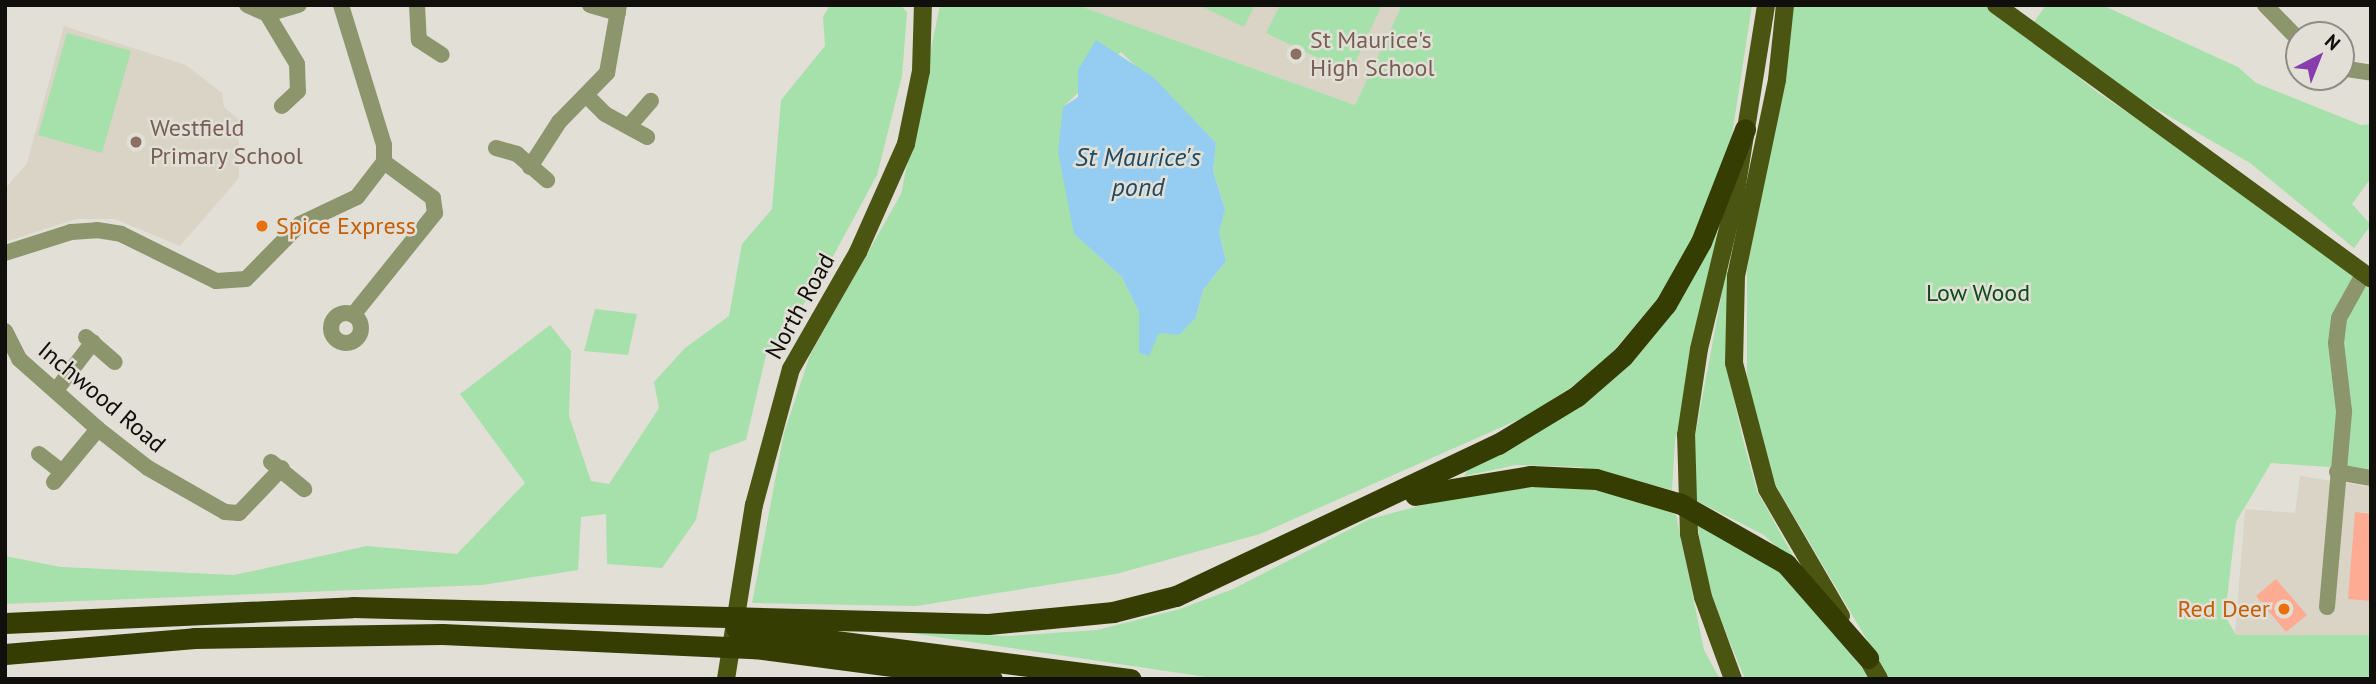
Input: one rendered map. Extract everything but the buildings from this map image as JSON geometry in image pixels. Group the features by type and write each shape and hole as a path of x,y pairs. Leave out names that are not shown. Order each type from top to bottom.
{"highway":[{"path":"5,623 353,607 1052,621 1176,596 1373,506 1538,422 1623,356 1687,268 1745,129"},
{"path":"1373,506 1459,484 1531,476 1596,479 1681,504 1786,564 1868,658"},
{"path":"577,613 859,640 1131,679"},
{"path":"5,654 194,638 442,634 755,649 992,679"}],"main road":[{"name":"North Road","path":"726,679 754,505 791,369 858,252 906,144 921,71 923,5"},
{"path":"1733,679 1703,597 1689,534 1686,435 1766,5"},
{"path":"1785,5 1777,80 1736,276 1734,363 1768,489 1804,560 1880,679"},
{"path":"1996,5 2367,276"}],"street":[{"path":"247,5 267,14 297,64 298,92 282,106"},
{"path":"267,14 299,5"},
{"path":"5,253 71,232 97,230 121,234 216,281 236,282 246,279 300,224 357,197 384,162 384,145 341,5"},
{"path":"417,5 419,40 442,55"},
{"path":"530,167 559,122 607,73 619,9 590,5"},
{"path":"2265,5 2285,26"},
{"path":"587,96 605,114 631,125 647,137"},
{"path":"631,125 651,101"},
{"path":"496,148 517,154 547,180"},
{"path":"353,315 435,213 433,198 384,162"},
{"path":"2328,607 2344,411 2337,331 2345,303 2367,276"},
{"name":"Inchwood Road","path":"5,331 19,359 57,388 98,429 148,468 225,512 239,513 276,465 304,489"},
{"path":"57,388 90,340 115,362"},
{"path":"39,454 58,477 98,429"},
{"path":"2337,472 2371,478"}],"shaded area":[{"name":"St Maurice's High School","path":"1077,5 1402,5 1355,105"},
{"name":"Westfield Primary School","path":"64,26 186,65 222,93 224,107 239,120 239,178 180,246 115,219 76,219 5,242 5,189 27,163"},
{"path":"2300,476 2371,487 2371,635 2235,635 2245,509 2295,513"}],"green space":[{"path":"830,5 900,5 907,12 902,76 877,175 817,286 766,355 746,440 710,453 696,520 662,568 607,564 606,514 581,517 578,570 482,585 5,604 5,556 61,567 234,575 367,546 457,554 525,483 460,394 550,325 571,351 569,416 591,481 609,484 659,408 654,382 685,348 729,316 742,244 772,209 781,100 825,46 823,17"},
{"path":"940,5 1077,5 1355,105 1402,5 1752,5 1728,161 1682,271 1598,369 1531,414 1260,534 1116,574 916,606 752,603 784,433 810,355 901,194","holes":["1121,52 1216,143 1213,171 1225,208 1219,233 1226,261 1203,290 1196,317 1159,332 1139,352 1139,312 1122,277 1074,234 1063,107"]},
{"path":"1199,5 1255,5 1244,27"},
{"path":"1280,5 1382,5 1350,73 1266,33"},
{"name":"Low Wood","path":"1792,5 1988,5 2097,92 2286,218 2371,289 2371,470 2271,463 2236,522 2225,616 2236,635 2371,635 2371,679 1890,679 1768,472 1747,382 1747,270 1787,67"},
{"path":"2046,5 2102,5 2238,67 2256,83 2361,125 2371,124 2371,178 2352,204 2371,225 2354,248 2250,163 2141,100 2034,22"},
{"path":"67,33 131,51 102,153 38,135"},
{"path":"1717,232 1721,234 1675,441 1672,490 1580,467 1516,465 1464,476 1470,467 1670,312"},
{"path":"1726,271 1730,272 1729,376 1743,440 1757,491 1801,570 1764,535 1695,500 1693,447"},
{"path":"595,309 637,314 628,355 584,351"},
{"path":"1564,484 1641,500 1676,515 1704,650 1720,679 1220,679 904,632 1009,636 1097,630 1180,609 1233,589 1370,519 1460,495"},
{"path":"1697,521 1795,582 1871,679 1745,679 1706,584"}],"water":[{"name":"St Maurice's pond","path":"1096,40 1153,77 1216,143 1213,171 1225,209 1219,233 1226,261 1203,290 1196,317 1179,335 1159,333 1149,356 1139,353 1139,312 1122,277 1074,234 1058,152 1063,107 1078,97 1078,70"}],"place":[{"name":"St Maurice's High School","path":"1296,54"},
{"name":"Westfield Primary School","path":"136,142"},
{"name":"Spice Express","path":"262,226"},
{"name":"Red Deer","path":"2284,609"}]}
